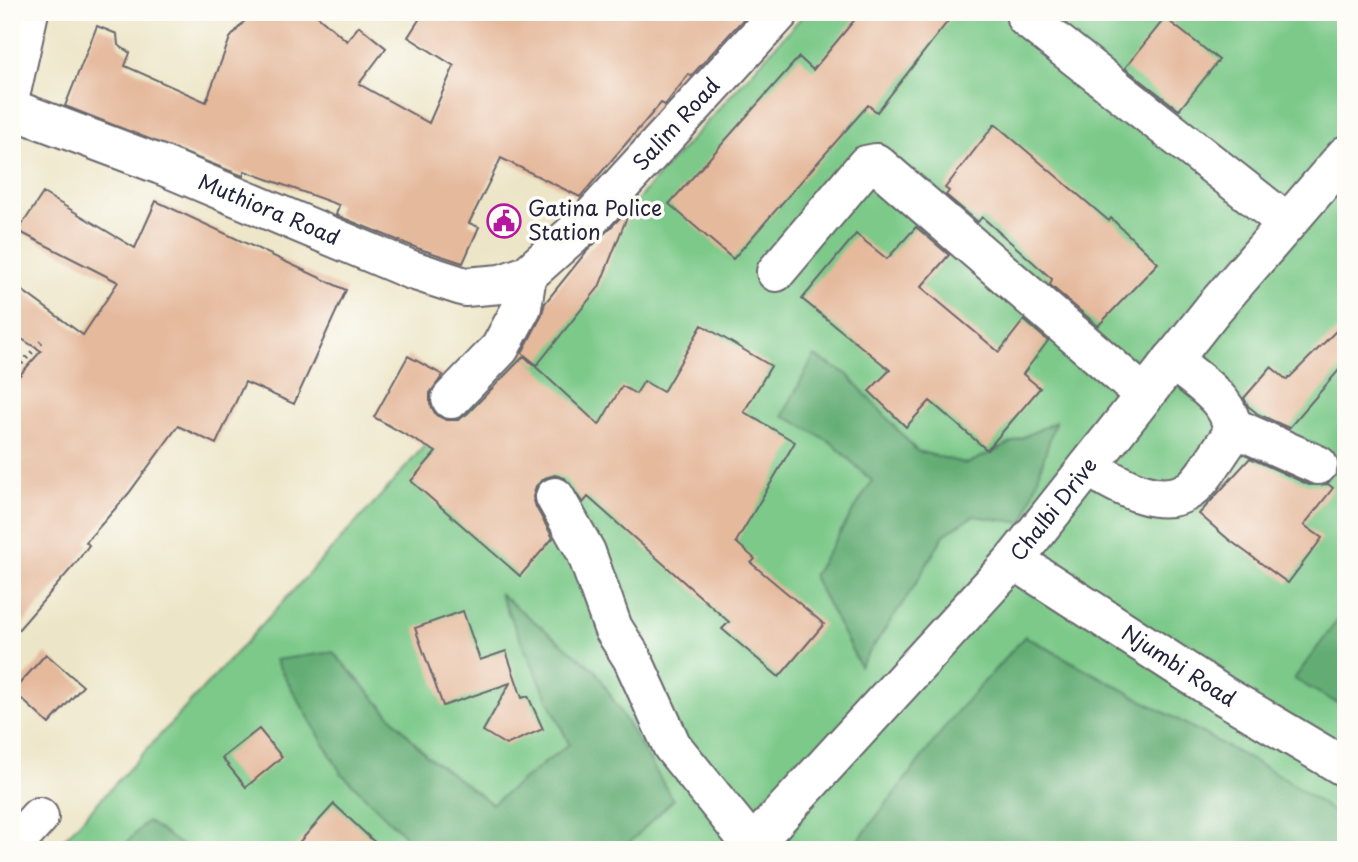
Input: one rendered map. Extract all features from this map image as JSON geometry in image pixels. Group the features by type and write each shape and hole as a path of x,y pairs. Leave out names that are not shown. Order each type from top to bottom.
{"street":[{"path":"12,88 29,12"},
{"name":"Salim Road","path":"527,275 590,219 780,12"},
{"path":"1026,18 1287,223"},
{"name":"Muthiora Road","path":"12,109 162,164 408,269 442,280 465,287 501,284 527,275"},
{"name":"Chalbi Drive","path":"750,848 1014,560 1172,360 1346,155"},
{"path":"776,272 866,165 876,163 1144,395"},
{"path":"451,399 500,348 522,307 527,275"},
{"path":"1088,467 1117,484 1155,498 1174,496 1191,489 1231,436 1233,427 1223,405 1172,360"},
{"path":"1233,427 1318,464"},
{"path":"555,497 586,552 613,628 632,658 672,746 750,848"},
{"name":"Njumbi Road","path":"1014,560 1221,694 1346,768"},
{"path":"12,847 39,817"}],"path":[{"path":"12,374 42,341"}],"green space":[{"path":"806,12 1346,12 1346,850 54,850 387,489 658,176"},
{"path":"814,356 847,374 917,451 967,464 1055,422 1024,523 973,516 944,535 915,585 860,666 813,576 872,481 832,443 783,415"},
{"path":"499,593 596,671 673,800 622,850 419,850 341,773 275,660 333,652 426,755 492,804 569,744"},
{"path":"1346,609 1346,708 1294,679"},
{"path":"1025,636 1286,779 1346,821 1346,850 851,850 956,713"},
{"path":"147,821 188,850 120,850"}],"building":[{"path":"252,12 313,12 347,41 359,26 386,48 359,84 429,123 454,66 408,37 424,12 750,12 691,76 689,74 665,105 661,103 580,197 501,158 469,223 479,227 463,263 417,248 336,215 339,205 245,171 243,176 65,106 97,26 117,34 118,45 130,53 125,66 206,102 230,38"},
{"path":"861,12 955,12 877,112 868,105 733,259 669,204 799,57 813,70"},
{"path":"1165,18 1219,60 1179,110 1125,68"},
{"path":"995,124 1109,221 1111,218 1158,263 1098,326 1050,285 1052,279 982,217 978,222 946,195 949,191 945,188"},
{"path":"43,193 135,248 156,201 346,290 294,404 245,382 216,444 178,426 129,493 86,542 89,545 76,563 12,637 12,384 41,351 12,333 12,283 83,335 118,282 18,231"},
{"path":"631,207 599,287 537,365 522,353 541,317 545,303 586,252"},
{"path":"916,227 949,255 921,287 999,352 1024,320 1048,341 1023,374 1040,388 987,450 930,401 906,427 869,391 890,370 802,299 856,234 887,259"},
{"path":"1346,321 1346,362 1289,428 1258,414 1248,406 1244,398 1271,367 1287,380"},
{"path":"702,325 771,366 744,412 795,442 736,542 755,559 751,563 824,624 779,677 722,629 729,622 588,497 583,503 565,478 555,475 545,478 536,486 533,497 536,507 553,538 520,576 411,481 436,452 374,417 408,356 443,375 430,393 430,404 436,415 446,420 458,420 524,356 599,425 622,386 636,394 644,381 663,392"},
{"path":"1250,458 1309,485 1328,484 1333,488 1304,525 1322,538 1288,583 1199,514"},
{"path":"463,611 480,660 506,651 522,698 528,696 543,729 506,745 483,731 510,683 443,706 415,628"},
{"path":"46,654 83,686 49,724 13,691"},
{"path":"259,729 282,757 246,787 222,758"},
{"path":"334,804 383,850 292,850"}],"place":[{"name":"Gatina Police Station","path":"504,221"}]}
